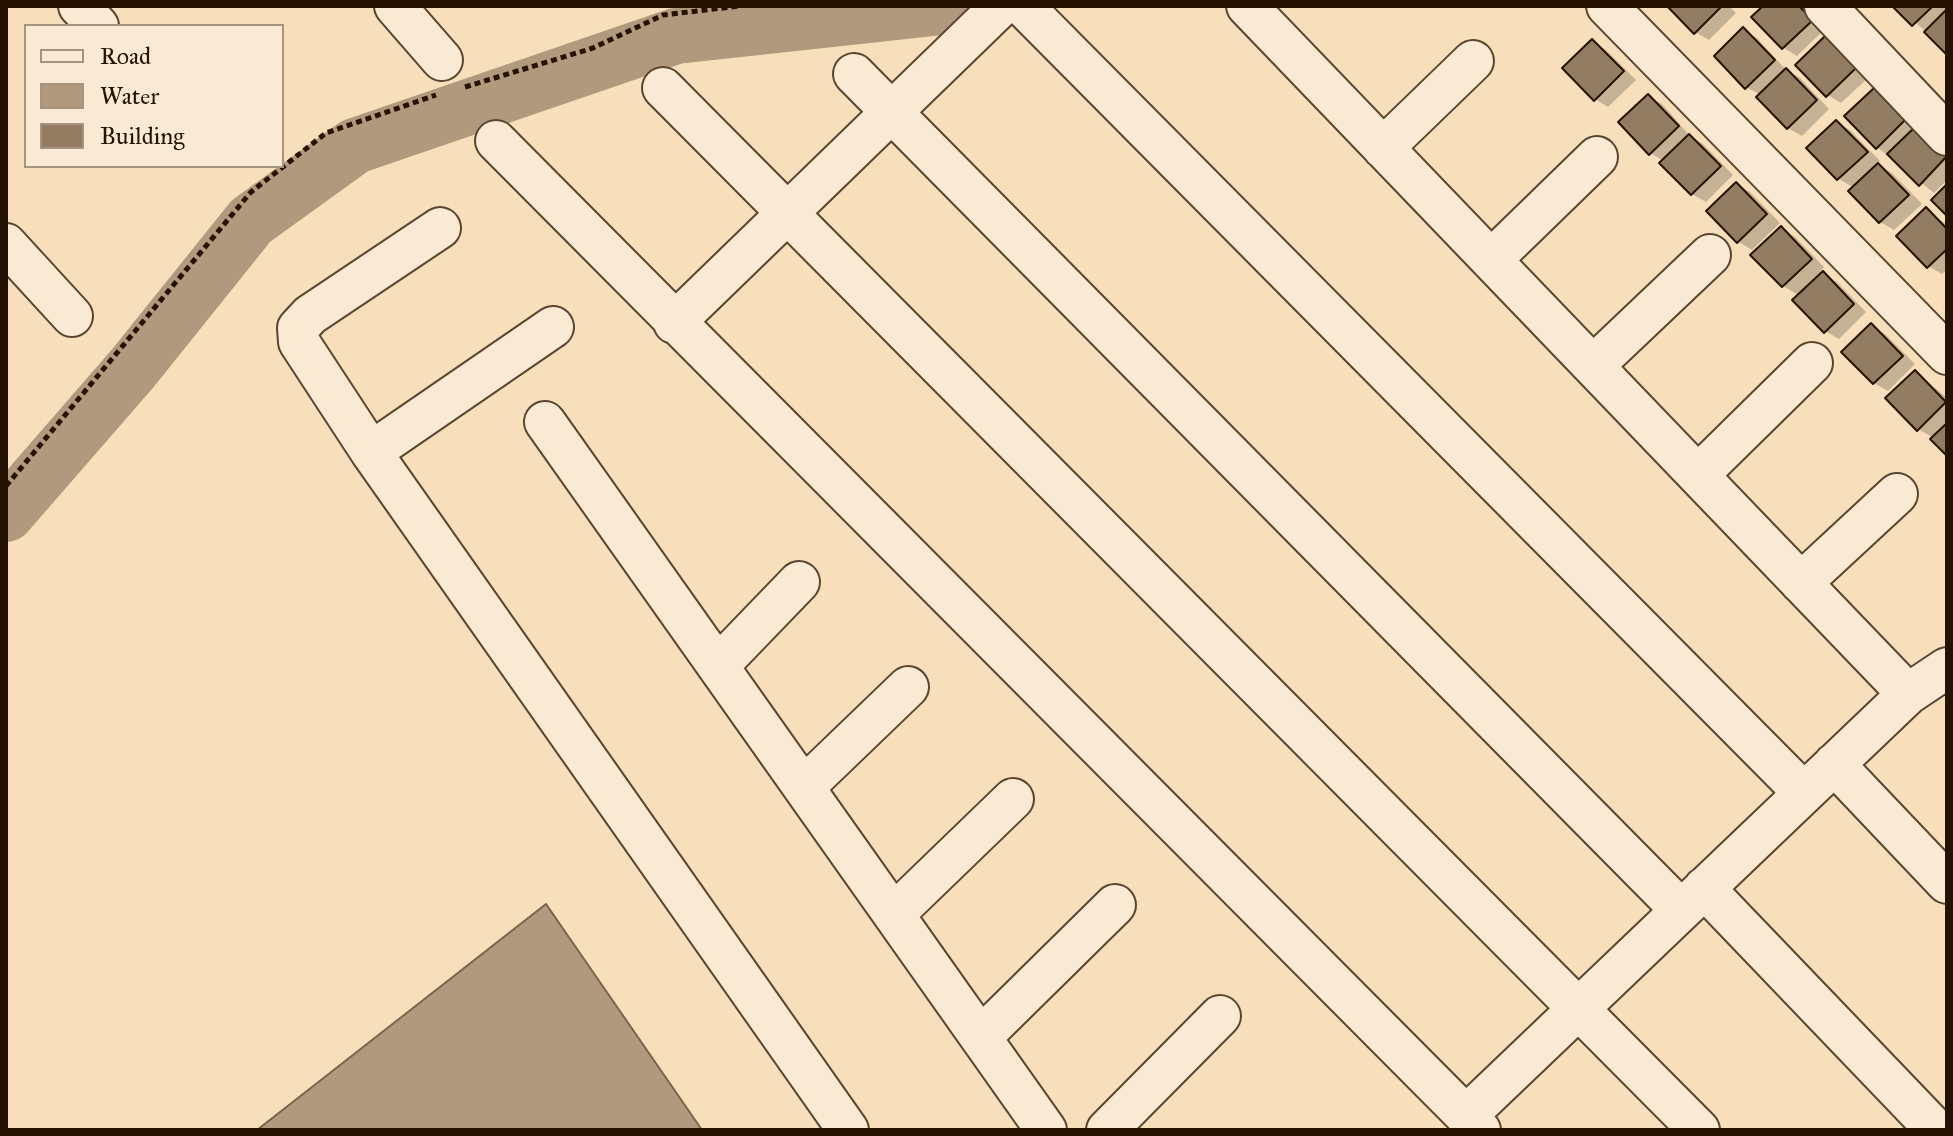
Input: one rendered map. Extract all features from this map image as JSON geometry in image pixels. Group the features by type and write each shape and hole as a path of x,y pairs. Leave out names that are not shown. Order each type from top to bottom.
{"street":[{"path":"79,6 96,24"},
{"path":"395,6 447,81"},
{"path":"674,323 1001,6"},
{"path":"1023,6 1804,793"},
{"path":"1247,6 1908,694"},
{"path":"1607,6 1947,354"},
{"path":"1825,6 1947,135"},
{"path":"1383,148 1473,61"},
{"path":"854,74 1693,899 1936,1130"},
{"path":"663,88 1699,1130"},
{"path":"496,141 1473,1123 1579,1008 1908,694 1947,668"},
{"path":"1491,260 1597,157"},
{"path":"440,228 310,315 298,328 299,342 371,452 848,1130"},
{"path":"6,244 72,316"},
{"path":"1593,366 1710,255"},
{"path":"371,452 553,327"},
{"path":"1698,475 1812,363"},
{"path":"545,422 1046,1130"},
{"path":"1801,583 1897,494"},
{"path":"718,666 799,582"},
{"path":"804,787 908,687"},
{"path":"1834,764 1947,883"},
{"path":"894,914 1013,799"},
{"path":"981,1037 1115,905"},
{"path":"1107,1130 1220,1016"}],"path":[{"path":"284,166 326,133 447,81 593,48 663,15 740,6"},
{"path":"6,486 251,192 282,168"}],"water":[{"path":"546,904 702,1130 257,1130"}],"building":[{"path":"1667,6 1722,6 1694,34"},
{"path":"1763,6 1799,6 1813,20 1782,49 1751,17"},
{"path":"1892,6 1933,6 1912,26"},
{"path":"1947,9 1947,55 1924,32"},
{"path":"1743,27 1775,60 1745,89 1714,56"},
{"path":"1825,36 1856,68 1826,97 1795,65"},
{"path":"1592,39 1624,71 1594,101 1562,68"},
{"path":"1786,68 1817,100 1787,129 1756,97"},
{"path":"1874,88 1905,120 1876,149 1844,116"},
{"path":"1648,94 1679,126 1649,155 1618,122"},
{"path":"1836,120 1868,152 1837,180 1806,148"},
{"path":"1917,125 1947,156 1919,186 1887,154"},
{"path":"1689,134 1721,166 1691,195 1659,163"},
{"path":"1878,163 1909,195 1879,223 1848,191"},
{"path":"1736,182 1767,214 1737,243 1706,211"},
{"path":"1947,184 1947,216 1931,200"},
{"path":"1926,207 1947,229 1947,249 1927,268 1896,236"},
{"path":"1781,226 1812,259 1782,287 1750,255"},
{"path":"1823,271 1854,304 1824,333 1792,300"},
{"path":"1871,323 1903,356 1873,384 1841,352"},
{"path":"1915,370 1946,402 1917,431 1885,398"},
{"path":"1947,423 1947,456 1930,439"}],"waterway":[{"path":"6,514 133,368 251,221 355,146 676,36 952,6"}]}
